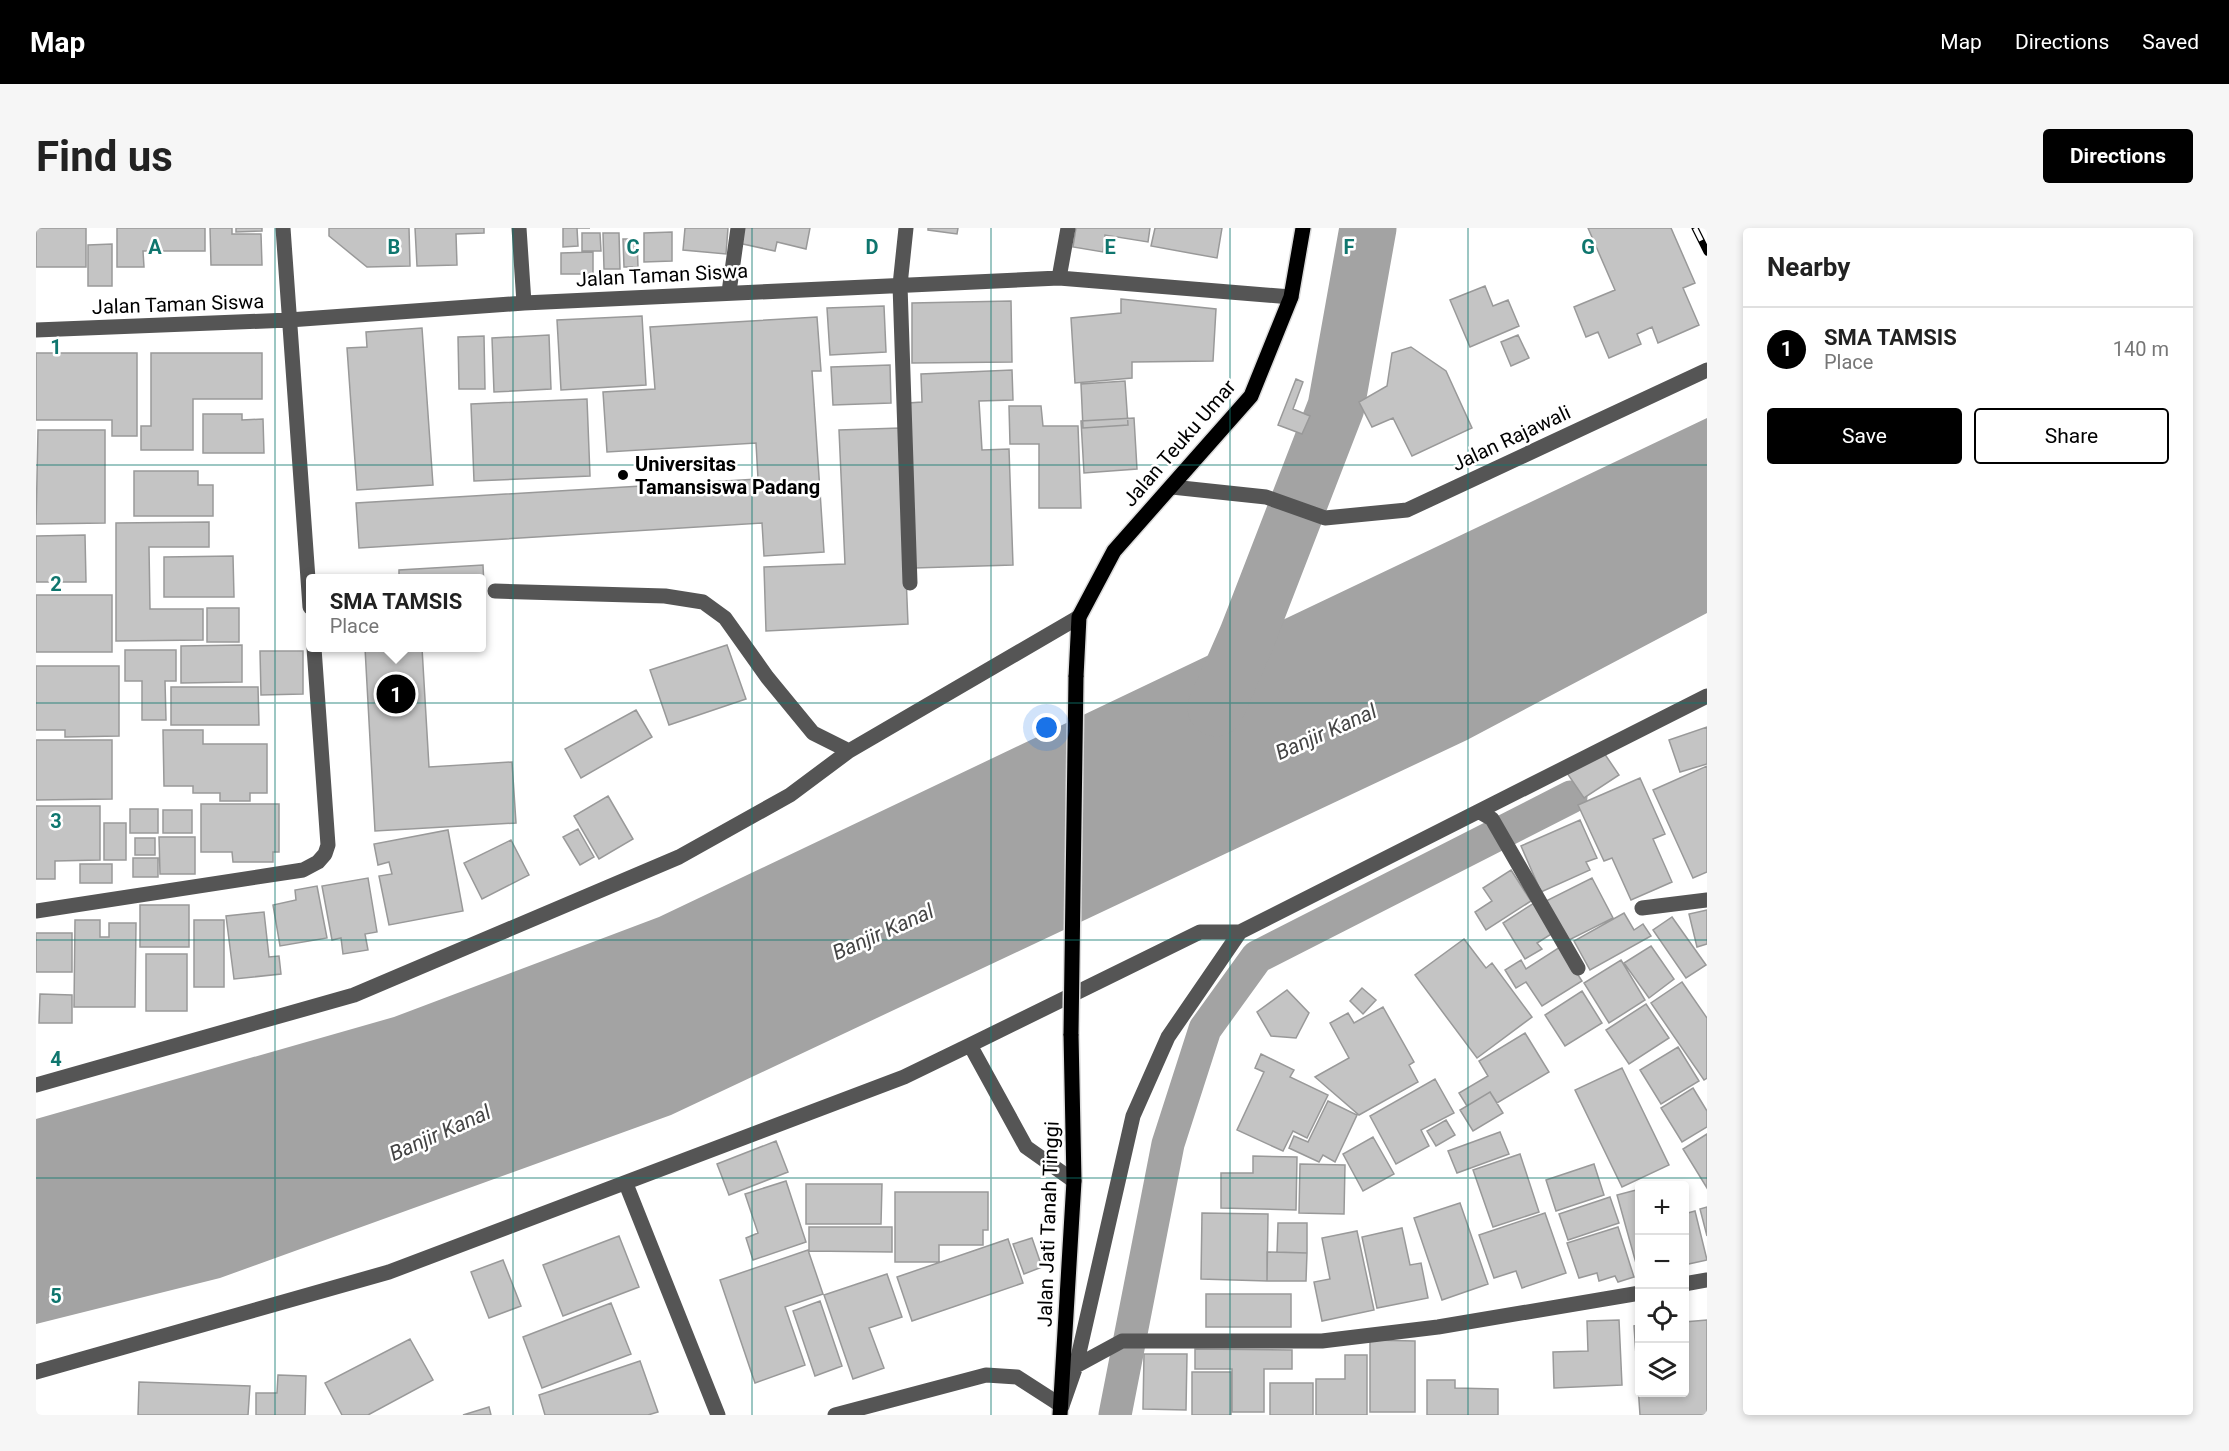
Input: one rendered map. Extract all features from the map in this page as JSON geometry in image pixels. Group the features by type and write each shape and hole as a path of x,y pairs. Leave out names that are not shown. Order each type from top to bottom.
{"main road":[{"name":"Jalan Teuku Umar","path":"1076,677 1079,617 1114,550 1251,396 1291,297 1303,228"},
{"name":"Jalan Jati Tanah Tinggi","path":"1061,1411 1074,1181 1071,1034 1076,677"}],"street":[{"path":"283,228 308,574"},
{"path":"519,228 524,303"},
{"path":"729,292 738,228"},
{"path":"906,228 900,285 910,583"},
{"path":"1059,278 1068,228"},
{"name":"Jalan Taman Siswa","path":"36,330 289,321 524,303 1059,278 1291,297"},
{"name":"Jalan Rajawali","path":"1172,487 1266,497 1325,518 1407,510 1707,370"},
{"path":"495,591 665,596 703,602 725,618 767,677 813,733 849,752"},
{"path":"36,1085 354,995 679,857 790,795 849,752 1079,617"},
{"path":"36,911 254,879 303,870 318,862 326,854 328,845 314,652"},
{"path":"36,1372 389,1272 904,1077 1200,932 1240,932 1486,815 1707,696"},
{"path":"1486,815 1515,857 1578,968"},
{"path":"1642,908 1707,900"},
{"path":"835,1415 986,1375 1017,1377 1061,1411 1076,1366 1133,1116 1168,1037 1240,932"},
{"path":"970,1045 1026,1147 1074,1181"},
{"path":"626,1184 718,1415"},
{"path":"1689,1283 1707,1280"},
{"path":"1076,1366 1122,1341 1322,1341 1438,1327 1635,1294"}],"water":[{"name":"Banjir Kanal","path":"1707,418 1707,613 1467,740 671,1115 220,1278 36,1324 36,1119 394,1017 659,917"}],"building":[{"path":"36,228 86,228 86,267 36,267"},
{"path":"117,228 205,228 205,251 143,251 144,267 117,267"},
{"path":"210,228 232,228 232,234 261,234 262,265 211,265"},
{"path":"236,228 262,228 262,231 236,232"},
{"path":"329,228 409,228 410,266 367,267 329,236"},
{"path":"415,228 484,228 484,233 456,234 457,265 417,266"},
{"path":"563,228 577,228 578,246 563,247"},
{"path":"685,228 728,228 726,254 683,250"},
{"path":"742,228 810,228 806,249 777,242 775,251 738,243"},
{"path":"928,228 958,228 957,234 928,230"},
{"path":"1076,228 1150,228 1148,242 1105,235 1103,252 1073,247"},
{"path":"1155,228 1222,228 1217,258 1151,246"},
{"path":"1588,228 1671,228 1695,283 1683,288 1699,325 1658,343 1652,327 1637,334 1641,344 1609,358 1598,332 1586,337 1574,307 1615,290"},
{"path":"672,232 672,261 644,262 644,233"},
{"path":"582,233 600,233 601,251 582,251"},
{"path":"603,233 619,233 620,269 604,269"},
{"path":"623,239 637,239 638,267 624,267"},
{"path":"112,244 112,286 88,286 88,245"},
{"path":"593,252 593,274 561,274 561,253"},
{"path":"1485,286 1493,306 1508,300 1519,326 1470,347 1450,300"},
{"path":"1121,299 1216,309 1213,361 1132,362 1132,378 1075,383 1071,318 1121,313"},
{"path":"1011,301 1012,362 912,363 912,303"},
{"path":"884,306 886,352 830,355 827,308"},
{"path":"642,316 646,385 561,390 557,320"},
{"path":"817,317 821,371 812,371 824,552 764,556 762,523 359,548 356,503 758,479 756,443 607,452 603,392 655,389 650,327"},
{"path":"422,328 433,485 357,490 347,348 367,347 366,332"},
{"path":"549,335 551,389 494,392 492,338"},
{"path":"1518,335 1529,358 1511,366 1501,342"},
{"path":"484,336 485,389 459,389 458,337"},
{"path":"1411,347 1446,371 1472,428 1412,456 1393,418 1372,427 1359,402 1387,386 1392,353"},
{"path":"36,353 137,353 137,436 112,436 112,420 36,420"},
{"path":"151,353 262,353 262,399 193,399 193,450 141,450 141,426 151,426"},
{"path":"890,365 891,403 833,405 831,367"},
{"path":"1012,370 1013,400 979,401 982,450 1009,449 1013,565 914,568 908,403 922,402 921,374"},
{"path":"1296,379 1303,382 1293,409 1310,416 1302,434 1278,425"},
{"path":"1125,381 1128,425 1083,428 1081,384"},
{"path":"587,399 590,476 474,481 471,404"},
{"path":"1009,406 1041,406 1043,426 1078,426 1081,508 1039,508 1039,444 1010,444"},
{"path":"203,414 242,414 242,420 263,419 264,453 203,453"},
{"path":"1134,418 1137,469 1084,473 1081,421"},
{"path":"900,428 908,624 766,631 764,567 845,564 839,430"},
{"path":"38,430 105,430 105,523 36,524"},
{"path":"134,471 198,471 198,485 213,485 213,516 134,516"},
{"path":"209,522 209,547 149,547 150,609 203,609 203,640 116,641 116,523"},
{"path":"85,535 86,582 36,582 36,536"},
{"path":"233,556 234,597 164,597 164,557"},
{"path":"483,565 483,574 399,574 399,570"},
{"path":"36,595 112,595 112,652 36,652"},
{"path":"207,608 239,608 239,642 207,642"},
{"path":"242,645 242,682 181,683 181,646"},
{"path":"727,645 746,699 669,725 650,670"},
{"path":"125,650 176,650 176,681 165,681 166,720 142,720 142,681 125,681"},
{"path":"260,651 303,651 303,694 261,695"},
{"path":"365,652 422,652 429,767 512,762 516,823 375,831"},
{"path":"36,666 119,666 119,736 65,737 65,730 36,730"},
{"path":"171,687 258,687 259,725 171,725"},
{"path":"636,710 652,737 581,778 565,749"},
{"path":"1707,727 1707,764 1680,772 1669,740"},
{"path":"163,730 203,730 203,744 267,744 267,793 250,793 250,801 220,801 220,793 193,793 193,786 164,786"},
{"path":"36,740 112,740 112,799 36,800"},
{"path":"1602,750 1619,775 1584,798 1567,773"},
{"path":"1707,766 1707,872 1693,878 1653,790"},
{"path":"1640,778 1665,834 1653,839 1672,882 1631,900 1612,858 1604,861 1578,805"},
{"path":"608,796 633,839 599,859 574,816"},
{"path":"201,804 279,804 279,852 273,852 273,862 233,862 232,852 201,852"},
{"path":"36,806 100,806 100,860 55,861 55,879 36,879"},
{"path":"130,809 158,809 158,833 130,833"},
{"path":"163,810 192,810 192,833 163,833"},
{"path":"1580,820 1597,858 1586,862 1590,870 1541,892 1521,846"},
{"path":"104,823 126,823 126,860 104,860"},
{"path":"578,829 594,857 580,865 563,837"},
{"path":"448,830 463,911 389,925 379,876 392,874 389,862 378,865 374,844"},
{"path":"159,837 195,837 195,874 160,874"},
{"path":"135,838 155,838 155,855 135,855"},
{"path":"511,840 529,875 482,899 464,863"},
{"path":"133,858 158,858 158,877 133,877"},
{"path":"80,864 112,864 112,883 80,883"},
{"path":"1511,870 1531,901 1486,930 1475,912 1492,901 1483,888"},
{"path":"368,878 377,932 365,934 368,950 343,954 341,938 332,940 322,886"},
{"path":"1592,878 1613,918 1565,942 1544,902"},
{"path":"317,886 327,938 280,946 273,905 296,900 295,890"},
{"path":"1534,903 1553,933 1537,943 1542,949 1525,959 1503,923"},
{"path":"140,905 189,905 189,947 140,947"},
{"path":"1707,910 1707,944 1697,947 1689,914"},
{"path":"264,912 269,957 279,956 281,974 234,979 226,916"},
{"path":"1624,913 1634,930 1643,924 1651,936 1590,970 1574,941"},
{"path":"1672,917 1706,965 1686,978 1653,930"},
{"path":"75,920 100,920 100,937 109,937 109,923 136,923 135,1007 74,1007"},
{"path":"194,920 224,920 224,987 194,987"},
{"path":"36,933 72,933 72,972 36,972"},
{"path":"1464,939 1486,968 1492,963 1532,1017 1477,1058 1415,975"},
{"path":"1651,946 1674,979 1649,998 1624,963"},
{"path":"1560,947 1582,981 1542,1006 1526,982 1516,988 1505,970 1521,960 1526,969"},
{"path":"146,954 187,954 187,1011 146,1011"},
{"path":"1621,960 1645,1000 1609,1023 1584,983"},
{"path":"1682,982 1707,1018 1707,1078 1704,1080 1651,1003"},
{"path":"1362,988 1376,1000 1363,1014 1350,1001"},
{"path":"1287,990 1309,1013 1296,1038 1271,1036 1257,1012"},
{"path":"1582,991 1602,1023 1565,1046 1545,1015"},
{"path":"40,994 72,995 72,1023 39,1023"},
{"path":"1646,1004 1669,1038 1629,1064 1606,1030"},
{"path":"1383,1007 1414,1062 1409,1065 1418,1082 1359,1115 1315,1077 1349,1058 1330,1023 1348,1013 1354,1023"},
{"path":"1525,1033 1549,1072 1497,1103 1490,1092 1467,1106 1459,1093 1488,1076 1479,1061"},
{"path":"1678,1047 1699,1081 1661,1104 1640,1070"},
{"path":"1261,1054 1294,1070 1290,1077 1328,1095 1307,1138 1293,1131 1283,1151 1237,1130 1264,1072 1255,1068"},
{"path":"1622,1068 1669,1165 1622,1187 1575,1090"},
{"path":"1435,1079 1454,1113 1421,1130 1429,1146 1396,1164 1370,1116"},
{"path":"1693,1088 1707,1111 1707,1127 1682,1142 1661,1108"},
{"path":"1490,1092 1503,1113 1473,1131 1460,1110"},
{"path":"1328,1101 1357,1115 1335,1162 1323,1155 1319,1162 1289,1148 1294,1136 1308,1142"},
{"path":"1446,1120 1455,1135 1436,1146 1427,1131"},
{"path":"1500,1132 1509,1154 1457,1173 1448,1151"},
{"path":"1707,1134 1707,1188 1683,1149"},
{"path":"1373,1137 1394,1174 1363,1191 1343,1154"},
{"path":"776,1141 788,1172 729,1195 717,1164"},
{"path":"1520,1154 1539,1212 1493,1227 1473,1170"},
{"path":"1253,1156 1297,1157 1296,1210 1221,1208 1221,1173 1253,1173"},
{"path":"1300,1164 1345,1165 1344,1214 1299,1213"},
{"path":"1594,1164 1604,1195 1556,1211 1546,1180"},
{"path":"786,1181 806,1242 753,1260 746,1238 758,1233 745,1194"},
{"path":"806,1184 882,1184 881,1224 806,1224"},
{"path":"1635,1190 1635,1260 1617,1195"},
{"path":"895,1192 988,1192 988,1230 983,1230 983,1245 939,1245 939,1262 895,1262"},
{"path":"1610,1197 1619,1223 1568,1240 1559,1214"},
{"path":"1460,1203 1488,1284 1442,1300 1414,1218"},
{"path":"1707,1207 1707,1236 1700,1209"},
{"path":"1695,1211 1707,1260 1689,1264 1689,1235 1689,1213"},
{"path":"1202,1213 1268,1214 1267,1281 1201,1279"},
{"path":"1545,1213 1566,1273 1522,1288 1516,1271 1494,1278 1479,1235"},
{"path":"1278,1223 1307,1223 1307,1253 1277,1252"},
{"path":"809,1227 892,1227 892,1252 809,1251"},
{"path":"1618,1227 1634,1277 1618,1282 1615,1276 1599,1281 1597,1273 1579,1278 1567,1243"},
{"path":"1402,1228 1410,1265 1421,1263 1428,1298 1377,1308 1362,1237"},
{"path":"1357,1231 1374,1310 1322,1321 1314,1282 1330,1279 1322,1238"},
{"path":"619,1236 639,1287 563,1316 543,1265"},
{"path":"1032,1238 1042,1267 1024,1274 1013,1244"},
{"path":"1008,1239 1023,1283 912,1321 897,1277"},
{"path":"808,1250 823,1294 785,1307 805,1365 755,1383 720,1280"},
{"path":"1267,1252 1307,1253 1306,1281 1267,1281"},
{"path":"503,1260 521,1306 489,1318 471,1272"},
{"path":"887,1274 902,1317 869,1328 884,1368 853,1379 824,1295"},
{"path":"1206,1294 1291,1294 1291,1327 1206,1327"},
{"path":"820,1301 842,1366 815,1376 793,1311"},
{"path":"611,1303 631,1354 542,1388 523,1337"},
{"path":"1619,1320 1622,1385 1554,1388 1553,1352 1588,1351 1587,1321"},
{"path":"1707,1320 1707,1415 1640,1415 1639,1397 1689,1397 1689,1322"},
{"path":"410,1339 433,1380 368,1415 342,1415 325,1383"},
{"path":"1370,1340 1415,1341 1415,1412 1370,1412"},
{"path":"1195,1349 1292,1350 1292,1369 1264,1369 1264,1412 1232,1412 1232,1369 1195,1369"},
{"path":"1144,1354 1187,1354 1186,1410 1143,1409"},
{"path":"1345,1355 1367,1355 1367,1415 1316,1415 1316,1379 1345,1379"},
{"path":"640,1361 658,1412 648,1415 545,1415 539,1395"},
{"path":"1192,1372 1231,1372 1231,1415 1192,1415"},
{"path":"278,1375 306,1376 305,1415 256,1415 256,1393 277,1393"},
{"path":"1427,1380 1455,1380 1455,1388 1498,1389 1498,1415 1427,1415"},
{"path":"139,1382 250,1386 248,1415 138,1415"},
{"path":"1270,1383 1313,1383 1313,1415 1270,1415"},
{"path":"489,1407 491,1415 463,1415"}],"waterway":[{"path":"1216,708 1247,637 1336,407 1368,228"},
{"path":"1115,1415 1168,1144 1205,1029 1257,957 1571,797"}],"railway":[{"path":"1695,228 1707,252"}],"place":[{"name":"Universitas Tamansiswa Padang","path":"623,475"},
{"name":"SMA TAMSIS","path":"396,694"}]}
